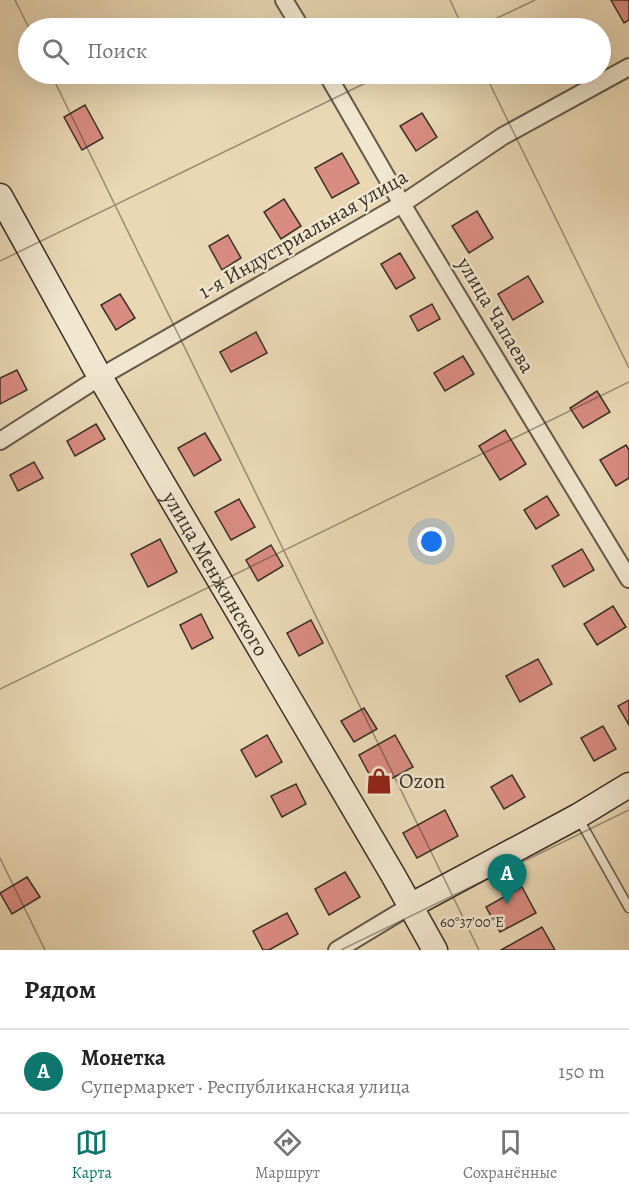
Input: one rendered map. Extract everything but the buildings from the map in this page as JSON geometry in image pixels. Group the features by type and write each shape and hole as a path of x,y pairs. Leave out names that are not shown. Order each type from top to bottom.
{"main road":[{"name":"улица Менжинского","path":"0,196 100,377 435,950"},
{"path":"410,906 578,816 629,785"}],"street":[{"path":"284,0 295,18"},
{"name":"1-я Индустриальная улица","path":"611,77 629,67"},
{"name":"улица Чапаева","path":"333,84 402,204 629,579"},
{"name":"1-я Индустриальная улица","path":"0,441 100,377 402,204 503,136 598,84"},
{"path":"337,950 410,906"}],"lane":[{"path":"578,816 629,908"}],"place":[{"name":"Ozon","path":"379,781"},
{"name":"Монетка","path":"507,904"}]}
